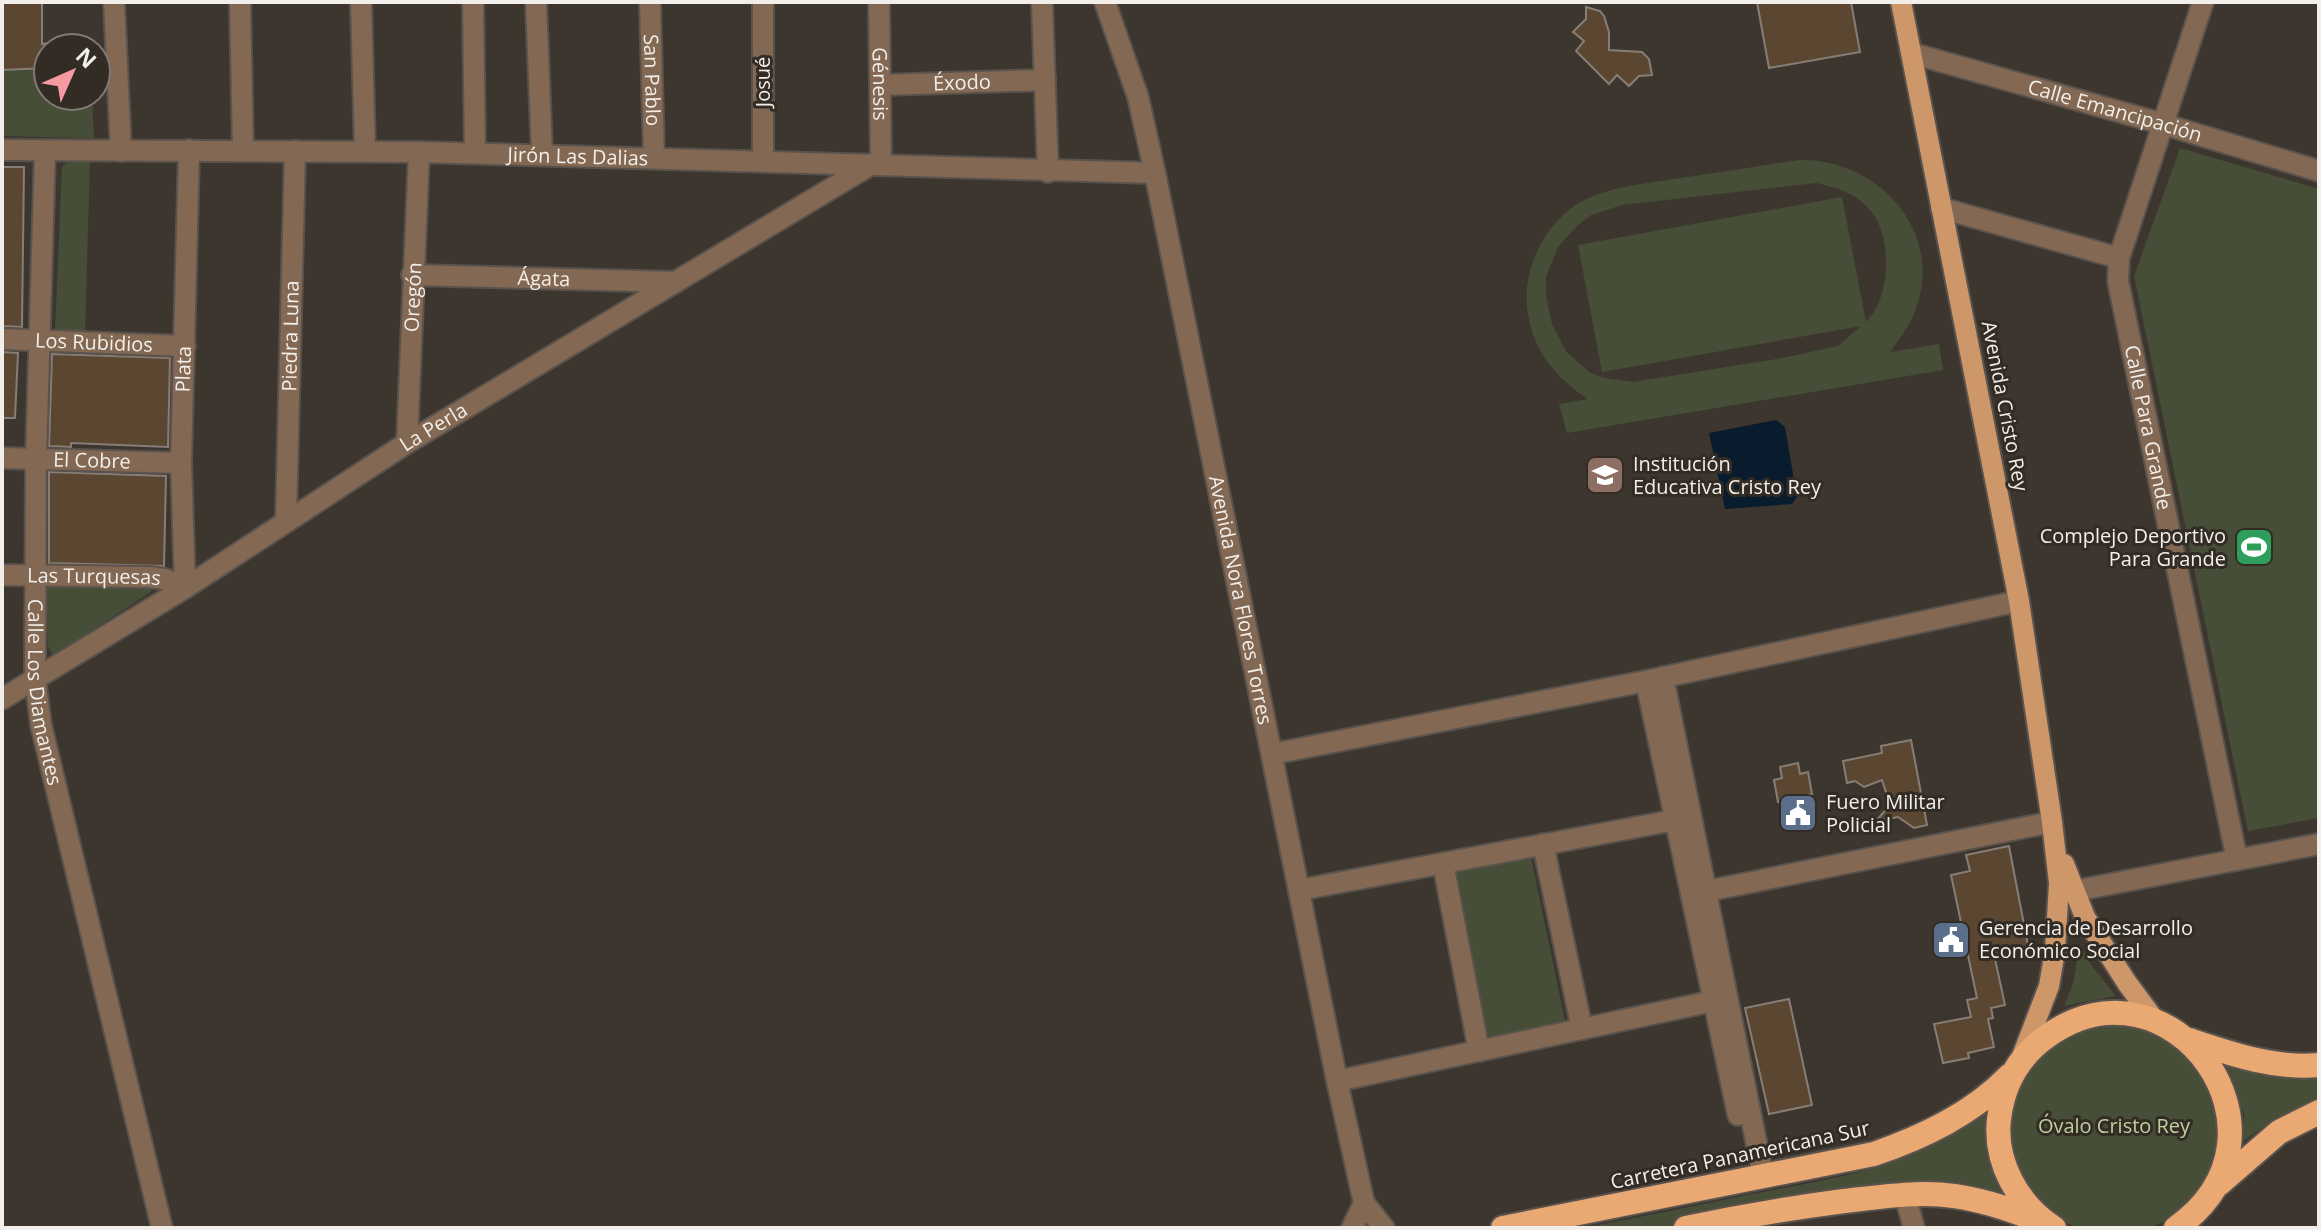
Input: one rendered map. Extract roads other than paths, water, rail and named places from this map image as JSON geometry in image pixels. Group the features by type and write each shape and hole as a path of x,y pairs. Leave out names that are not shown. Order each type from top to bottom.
{"highway":[{"path":"2052,1226 2022,1199 2004,1164 1999,1126 2003,1098 2017,1067 2047,1036 2081,1018 2106,1014 2132,1015 2156,1022 2186,1039 2258,1061 2319,1065"},
{"path":"2186,1039 2213,1069 2228,1107 2230,1147 2211,1194"},
{"name":"Carretera Panamericana Sur","path":"1503,1228 1874,1154 1953,1120 1999,1086 2017,1067"},
{"path":"2176,1228 2279,1132 2319,1112"},
{"path":"1686,1228 1771,1211 1905,1195 1954,1196 2009,1209 2052,1226"}],"main road":[{"name":"Avenida Cristo Rey","path":"1901,2 2019,601 2059,883 2055,951 2049,986 2017,1067"},
{"name":"Avenida Cristo Rey","path":"2052,822 2085,917 2101,945 2156,1022"}],"street":[{"path":"114,2 121,151"},
{"path":"240,2 243,150"},
{"path":"361,2 365,151"},
{"path":"473,2 475,153"},
{"path":"536,2 542,155"},
{"name":"San Pablo","path":"650,2 654,158"},
{"name":"Josué","path":"763,2 763,161"},
{"name":"Génesis","path":"877,164 879,2"},
{"path":"1042,2 1048,172"},
{"name":"Avenida Nora Flores Torres","path":"1105,2 1138,97 1155,173 1364,1203 1384,1228"},
{"name":"Calle Para Grande","path":"2203,2 2119,258 2118,281 2237,860"},
{"name":"Calle Emancipación","path":"1911,53 2319,171"},
{"name":"Éxodo","path":"880,85 1045,80"},
{"name":"Jirón Las Dalias","path":"2,150 475,153 1155,173"},
{"name":"Plata","path":"185,588 181,463 189,150"},
{"name":"Calle Los Diamantes","path":"45,151 36,458 35,678 41,725 161,1226"},
{"name":"Piedra Luna","path":"286,520 295,151"},
{"name":"Oregón","path":"407,443 419,152"},
{"name":"La Perla","path":"2,699 185,588 407,443 877,164"},
{"path":"1941,208 2119,258"},
{"name":"Ágata","path":"412,275 676,282"},
{"name":"Los Rubidios","path":"2,339 185,346"},
{"name":"El Cobre","path":"2,458 181,463"},
{"name":"Las Turquesas","path":"2,575 149,577 165,579 185,588"},
{"path":"1272,754 1654,679 2019,601"},
{"path":"1654,679 1675,820 1713,1001 1758,1177"},
{"path":"1654,679 1707,891 1758,1177"},
{"path":"1299,890 1675,820"},
{"path":"1707,891 2052,822"},
{"path":"1543,844 1582,1029"},
{"path":"2074,891 2319,844"},
{"path":"1443,863 1479,1051"},
{"path":"1337,1081 1713,1001"},
{"path":"2194,1228 2211,1194"},
{"path":"1905,1195 1914,1228"},
{"path":"1352,1228 1364,1203"}],"water":[{"path":"1776,420 1785,427 1797,497 1792,504 1725,509 1709,433"}],"place":[{"name":"Institución Educativa Cristo Rey","path":"1605,475"},
{"name":"Complejo Deportivo Para Grande","path":"2254,547"},
{"name":"Fuero Militar Policial","path":"1798,813"},
{"name":"Gerencia de Desarrollo Económico Social","path":"1951,940"}],"park label":[{"name":"Óvalo Cristo Rey","path":"2114,1126"}]}
